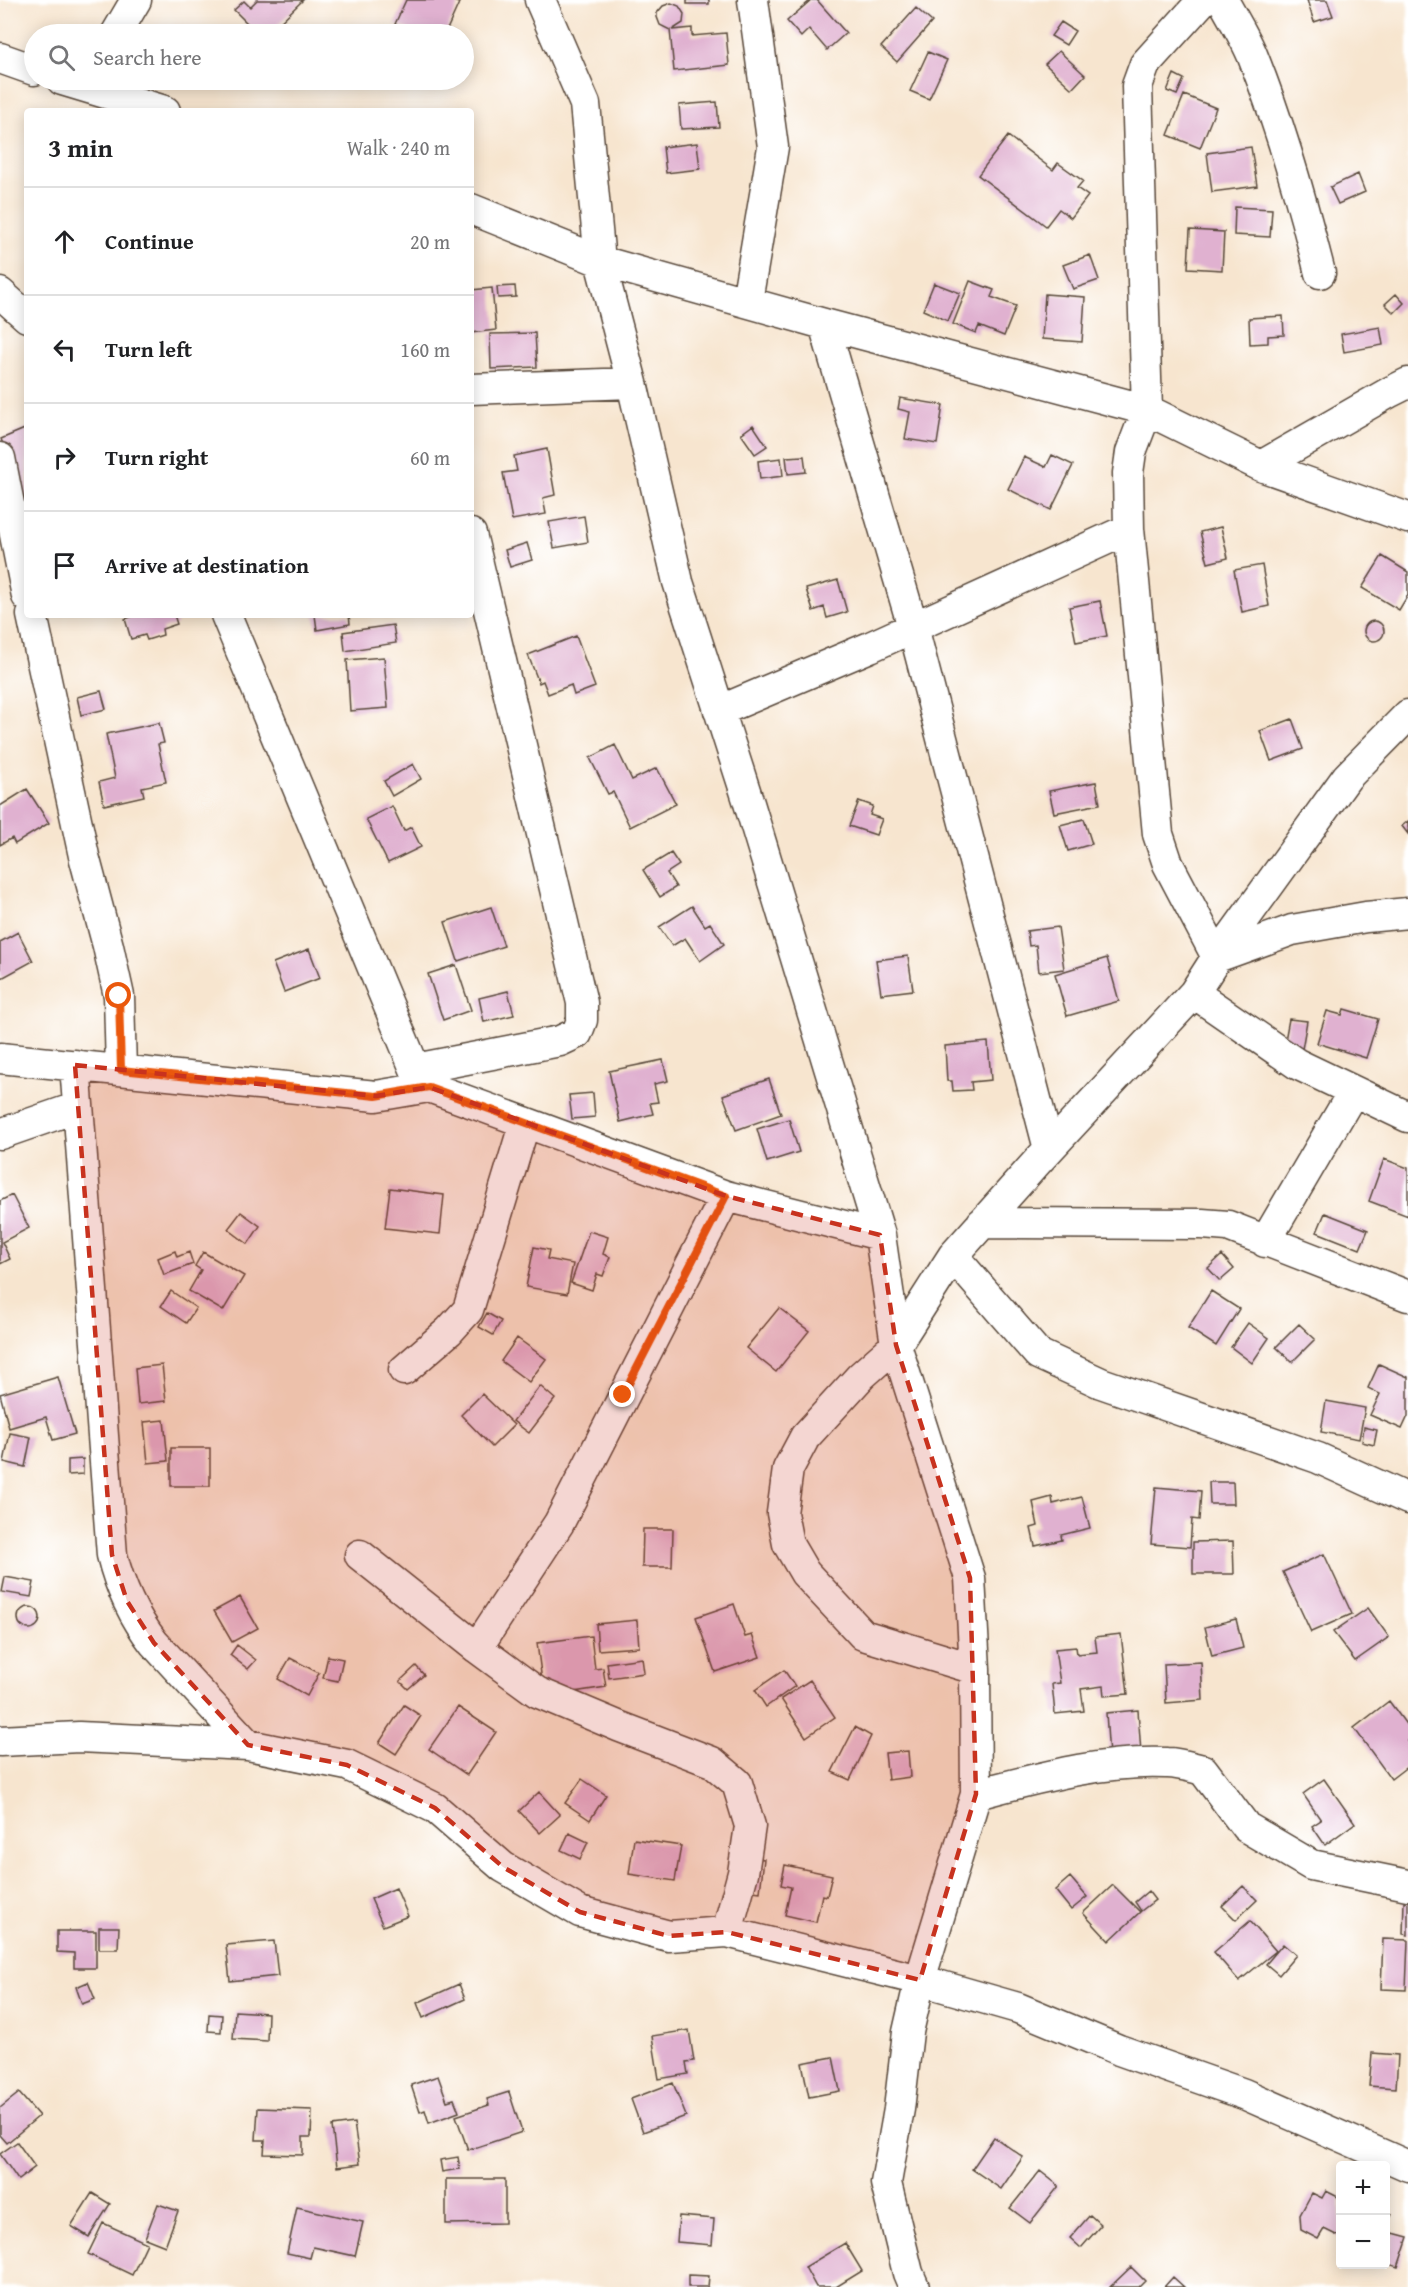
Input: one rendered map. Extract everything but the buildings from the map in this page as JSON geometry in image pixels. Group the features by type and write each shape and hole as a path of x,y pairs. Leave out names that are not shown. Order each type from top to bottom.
{"street":[{"path":"122,24 136,0"},
{"path":"540,0 585,104 600,261 632,383 678,582 880,1235 896,1345 970,1578 975,1669 976,1794 920,1980 908,2031 900,2109 886,2183 908,2272 914,2287"},
{"path":"747,301 773,147 753,0"},
{"path":"1203,0 1145,64 1137,86 1147,410 1131,452 1128,473 1129,529 1158,834 1168,864 1217,957"},
{"path":"1223,0 1252,55 1267,96 1305,212 1320,273"},
{"path":"0,58 24,66"},
{"path":"103,90 156,108"},
{"path":"474,210 600,261 824,324 1147,410 1261,466 1408,518"},
{"path":"0,294 24,314"},
{"path":"824,324 913,627 1049,1149"},
{"path":"474,389 632,383"},
{"path":"1261,466 1408,383"},
{"path":"0,459 24,581"},
{"path":"719,711 913,627 1129,529"},
{"path":"0,1058 376,1096 422,1078 560,1041 577,1033 582,1020 582,1003 475,569"},
{"path":"33,618 84,856 119,996 121,1070"},
{"path":"227,618 422,1078 525,1122 726,1196 880,1235"},
{"path":"975,1669 863,1635 805,1573 788,1544 782,1513 788,1469 805,1437 861,1376 896,1345 953,1256 1194,993 1217,957 1347,777 1408,715"},
{"path":"1217,957 1292,930 1366,917 1408,913"},
{"path":"1194,993 1297,1064 1408,1117"},
{"path":"75,1065 112,1555 118,1579 140,1624 153,1643 248,1745"},
{"path":"1265,1242 1353,1092"},
{"path":"0,1134 78,1107"},
{"path":"404,1370 449,1331 468,1310 476,1291 525,1122"},
{"path":"477,1648 559,1523 726,1196"},
{"path":"982,1223 1228,1226 1408,1296"},
{"path":"953,1256 1038,1354 1101,1383 1318,1458 1408,1499"},
{"path":"360,1555 477,1648 537,1692 712,1762 737,1783 750,1826 743,1874 727,1932"},
{"path":"0,1741 79,1737 248,1745 347,1765 435,1808 504,1868 580,1912 669,1936 727,1932 920,1980 1018,2008 1119,2050 1244,2094 1408,2166"},
{"path":"976,1794 1071,1770 1123,1764 1169,1763 1203,1770 1246,1827 1311,1865 1408,1885"}],"highlighted area":[{"path":"75,1065 376,1096 429,1087 726,1196 880,1235 896,1345 970,1578 976,1794 920,1980 727,1932 669,1936 580,1912 503,1867 435,1808 347,1765 248,1745 154,1643 127,1601 112,1555"}],"route":[{"path":"119,996 121,1070 376,1096 429,1087 726,1196 623,1395"}]}
